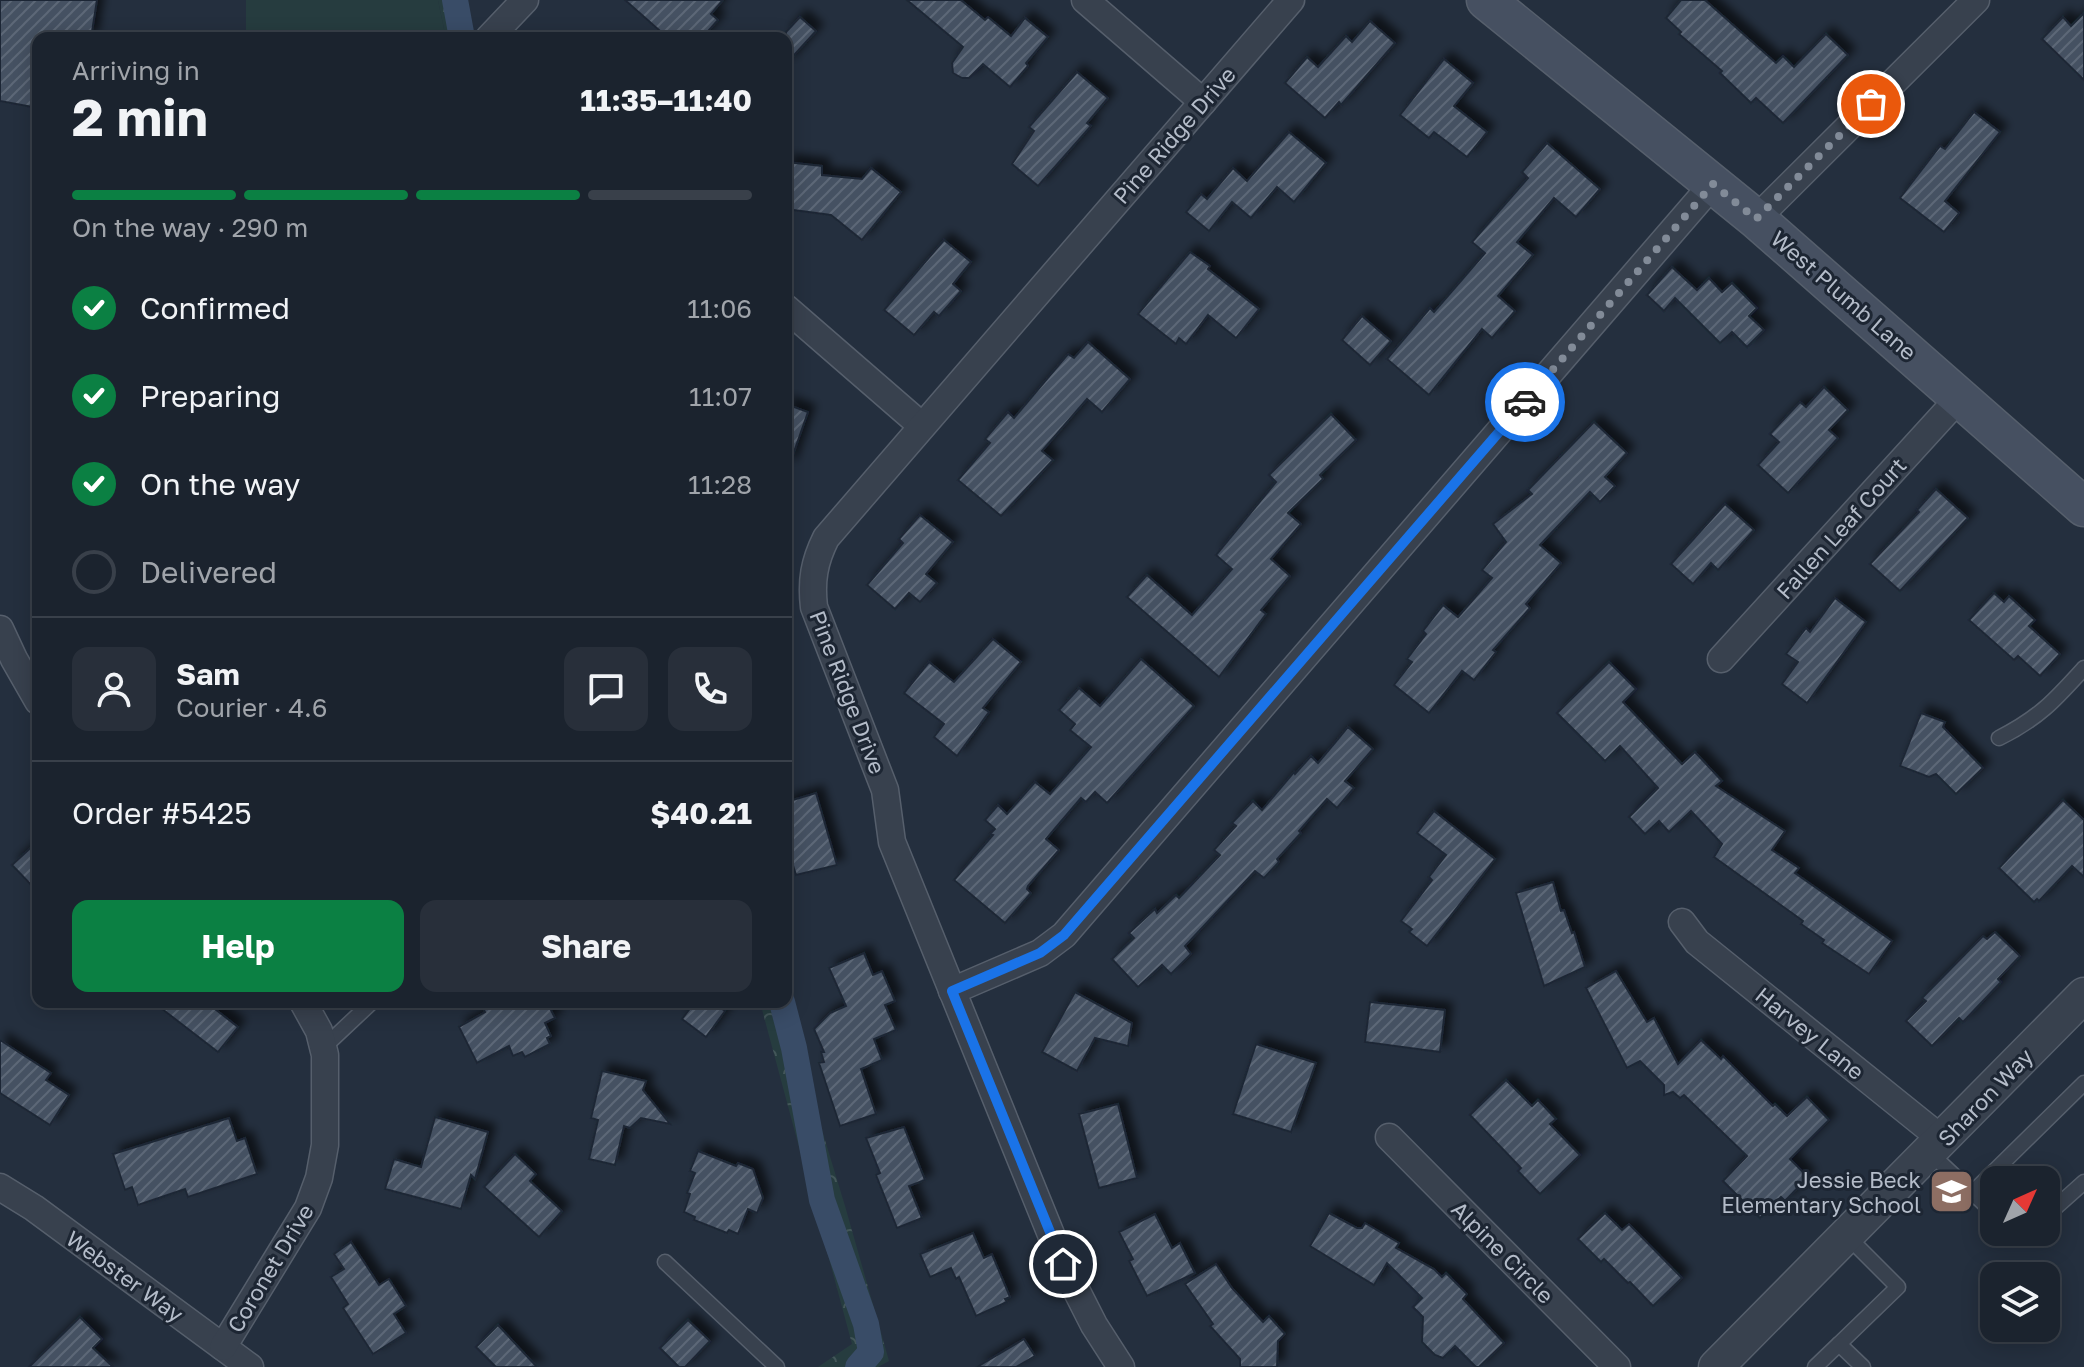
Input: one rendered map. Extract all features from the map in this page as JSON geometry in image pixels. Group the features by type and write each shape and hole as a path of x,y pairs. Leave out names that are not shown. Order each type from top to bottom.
{"main road":[{"name":"West Plumb Lane","path":"1486,0 1756,219 2084,507"}],"street":[{"path":"495,32 525,0"},
{"path":"1085,0 1203,102"},
{"name":"Pine Ridge Drive","path":"1121,1367 1094,1325 1063,1264 892,842 885,790 814,607 812,583 816,559 826,538 1291,0"},
{"path":"1756,219 1976,0"},
{"path":"952,991 1040,953 1064,935 1713,184"},
{"path":"792,313 922,426"},
{"name":"Fallen Leaf Court","path":"1721,659 1960,397"},
{"path":"0,629 30,672"},
{"name":"Harvey Lane","path":"1682,922 1697,942 1937,1147"},
{"name":"Sharon Way","path":"1716,1367 2082,1002"},
{"name":"Coronet Drive","path":"223,1347 308,1208 319,1178 325,1145 323,1048 319,1031 306,1008"},
{"name":"Alpine Circle","path":"1389,1137 1617,1367"},
{"name":"Webster Way","path":"0,1187 34,1208 250,1367"}],"lane":[{"path":"1999,738 2028,724 2084,668"},
{"path":"323,1048 366,1008"},
{"path":"1972,1193 2084,1083"},
{"path":"1937,1147 1980,1200"},
{"path":"2060,1203 2084,1182"},
{"path":"1815,1367 1898,1287 1847,1236"},
{"path":"665,1262 777,1367"},
{"path":"1839,1344 1863,1367"}],"green space":[{"path":"246,0 438,0 445,32 246,32"},
{"path":"438,0 462,0 467,32 445,32"},
{"path":"762,1008 785,1008 889,1361 878,1367 818,1367 852,1344"}],"building":[{"path":"0,0 97,0 92,32 32,32 32,107 0,101"},
{"path":"625,0 723,0 711,14 718,20 707,32 661,32"},
{"path":"907,0 961,0 1011,36 1025,18 1048,37 1010,87 983,64 969,78 962,78 953,73 952,63 963,47"},
{"path":"1681,0 1705,0 1776,63 1783,56 1794,67 1826,34 1848,55 1783,123 1756,98 1751,103 1720,73 1722,71 1679,34 1681,32 1666,18"},
{"path":"2084,13 2084,80 2042,39 2063,17 2071,26"},
{"path":"800,17 816,31 792,57 792,32 786,32"},
{"path":"1370,21 1395,43 1341,105 1339,102 1325,118 1285,83 1307,57 1318,67 1346,36 1352,42"},
{"path":"1444,59 1473,83 1454,106 1487,132 1467,157 1434,132 1429,138 1400,115"},
{"path":"1077,72 1108,98 1087,123 1091,126 1038,186 1012,164 1034,131 1029,127"},
{"path":"1974,112 2000,132 1945,201 1959,213 1944,232 1900,198 1940,146 1945,149"},
{"path":"1289,132 1326,163 1294,202 1277,187 1251,218 1232,202 1209,231 1186,212 1201,194 1207,199 1233,168 1247,181"},
{"path":"1547,143 1600,189 1576,217 1554,198 1517,242 1533,255 1498,296 1515,311 1492,338 1482,329 1429,395 1387,359 1430,308 1434,312 1485,253 1472,242 1528,178 1522,172"},
{"path":"792,163 822,166 822,175 862,179 871,168 901,192 862,240 831,215 792,210"},
{"path":"944,240 971,262 953,284 961,291 939,316 934,312 914,335 884,310"},
{"path":"1190,252 1259,309 1236,338 1208,315 1186,344 1179,338 1176,344 1138,314"},
{"path":"1672,267 1697,290 1709,278 1722,292 1732,283 1757,308 1749,316 1764,330 1747,347 1732,332 1720,343 1675,298 1664,311 1647,295"},
{"path":"1362,316 1391,341 1370,365 1342,340"},
{"path":"1088,342 1130,379 1102,412 1087,399 1042,451 1053,460 1001,516 958,480 990,443 985,439 1008,412 1014,418 1068,354 1074,358"},
{"path":"1824,387 1848,410 1829,430 1838,438 1788,493 1758,465 1779,442 1770,434 1800,402 1806,407"},
{"path":"792,406 808,412 792,457"},
{"path":"1331,414 1356,440 1320,475 1323,479 1288,513 1301,524 1271,559 1290,576 1261,610 1266,614 1219,677 1127,597 1147,575 1192,615 1232,569 1216,555 1276,482 1269,475"},
{"path":"1594,422 1627,453 1605,477 1615,486 1600,502 1590,492 1540,545 1561,563 1526,604 1530,608 1493,650 1496,652 1474,680 1462,671 1429,713 1394,685 1412,662 1407,659 1443,605 1458,617 1492,578 1482,570 1506,542 1493,524 1532,494 1528,490"},
{"path":"1936,489 1968,518 1900,591 1870,564 1919,512 1917,510"},
{"path":"1725,504 1754,530 1718,570 1711,563 1693,584 1671,564"},
{"path":"920,515 953,542 926,574 937,583 920,602 909,593 895,609 867,585 903,543 899,539"},
{"path":"1994,593 2004,602 2009,596 2035,620 2029,626 2060,654 2040,676 2018,656 2014,660 1969,620"},
{"path":"1835,598 1866,622 1807,703 1782,684 1798,662 1786,654 1806,628 1810,632"},
{"path":"993,639 1021,662 983,708 989,712 957,756 934,737 944,724 904,693 929,662 954,682"},
{"path":"1141,659 1194,706 1107,803 1095,792 1086,802 1081,798 1046,839 1059,850 1028,886 1031,893 1005,923 954,880 993,835 990,834 995,829 985,820 998,805 1007,814 1035,782 1050,794 1091,747 1070,730 1075,724 1059,710 1079,688 1100,706"},
{"path":"1609,662 1636,689 1623,702 1682,764 1695,752 1722,781 1716,786 1785,831 1772,850 1799,868 1795,873 1892,941 1869,974 1822,943 1824,940 1801,924 1803,921 1714,857 1722,844 1691,811 1669,832 1659,821 1645,834 1629,817 1658,788 1620,746 1605,761 1557,713"},
{"path":"1921,713 1945,722 1943,727 1983,768 1956,794 1936,774 1929,777 1900,766"},
{"path":"1348,727 1373,749 1345,781 1354,788 1337,808 1327,799 1264,878 1255,871 1185,946 1191,954 1171,974 1162,965 1138,987 1112,959 1134,938 1129,933 1155,909 1157,913 1176,895 1179,898 1220,855 1214,850 1236,826 1232,823 1253,801 1262,810 1294,772 1311,756 1318,763"},
{"path":"816,793 837,865 796,875 792,862 792,800"},
{"path":"2063,800 2084,820 2084,877 2072,866 2039,901 2034,902 1999,868"},
{"path":"1434,811 1495,859 1427,946 1401,921 1432,880 1429,877 1446,855 1417,833"},
{"path":"32,847 32,886 12,865"},
{"path":"1553,882 1561,911 1564,910 1574,932 1585,967 1544,986 1516,893"},
{"path":"1995,932 2020,956 1998,979 2001,982 1963,1022 1959,1018 1932,1046 1906,1021 1926,1001 1922,998 1983,936 1987,939"},
{"path":"864,953 873,975 882,971 895,1001 885,1005 896,1030 874,1039 882,1060 861,1069 876,1114 840,1126 819,1063 824,1062 821,1052 824,1052 814,1029 830,1013 846,1006 829,968"},
{"path":"1616,971 1647,1022 1654,1018 1678,1064 1701,1040 1721,1059 1723,1056 1787,1116 1807,1097 1829,1120 1790,1159 1808,1177 1785,1201 1781,1197 1760,1218 1723,1181 1747,1156 1684,1095 1680,1098 1673,1092 1664,1095 1664,1085 1640,1061 1627,1068 1586,988"},
{"path":"1075,992 1132,1023 1128,1046 1095,1038 1077,1071 1042,1052"},
{"path":"1370,1002 1445,1010 1440,1052 1365,1042"},
{"path":"161,1008 214,1008 238,1027 218,1052"},
{"path":"483,1008 550,1008 555,1018 545,1023 551,1036 547,1038 550,1044 525,1057 522,1052 513,1056 509,1046 477,1063 459,1027 485,1012"},
{"path":"690,1008 721,1008 725,1011 706,1037 682,1019"},
{"path":"0,1040 51,1073 46,1080 69,1095 50,1125 0,1093"},
{"path":"1256,1044 1316,1063 1291,1132 1233,1114"},
{"path":"602,1071 646,1081 643,1090 670,1124 641,1118 630,1128 624,1126 615,1165 589,1159 598,1120 591,1118"},
{"path":"1506,1080 1532,1106 1538,1100 1556,1119 1550,1124 1580,1155 1540,1194 1518,1171 1521,1168 1470,1115"},
{"path":"1118,1104 1137,1178 1099,1188 1079,1114"},
{"path":"435,1117 488,1132 475,1179 471,1175 461,1209 385,1189 394,1159 421,1167"},
{"path":"229,1118 237,1141 245,1138 257,1174 188,1197 185,1189 138,1205 132,1187 125,1190 113,1154"},
{"path":"904,1127 925,1180 909,1186 922,1218 897,1228 876,1175 880,1173 866,1138"},
{"path":"698,1151 736,1166 738,1163 753,1169 763,1198 757,1213 748,1209 738,1234 694,1220 695,1217 684,1212 695,1173 690,1171"},
{"path":"515,1154 536,1174 530,1181 562,1211 539,1237 484,1187"},
{"path":"1329,1213 1357,1228 1362,1228 1365,1223 1399,1243 1396,1248 1434,1269 1442,1277 1446,1273 1467,1294 1463,1299 1504,1343 1479,1367 1455,1346 1443,1358 1435,1355 1422,1342 1423,1317 1413,1307 1422,1298 1387,1263 1374,1285 1310,1246"},
{"path":"1605,1213 1622,1230 1629,1224 1682,1278 1653,1306 1630,1282 1604,1259 1601,1262 1578,1239"},
{"path":"1155,1214 1172,1248 1180,1243 1195,1273 1147,1296 1129,1261 1133,1259 1119,1232"},
{"path":"973,1233 984,1258 992,1254 1010,1297 1005,1299 1007,1302 976,1316 959,1277 956,1279 951,1268 930,1277 920,1254"},
{"path":"351,1242 379,1285 389,1279 406,1306 394,1314 406,1333 373,1354 343,1308 348,1304 331,1277 344,1269 334,1254"},
{"path":"1216,1264 1232,1288 1263,1322 1269,1316 1285,1334 1278,1341 1277,1367 1240,1367 1240,1359 1210,1326 1213,1324 1185,1284"},
{"path":"80,1317 102,1339 93,1348 113,1367 29,1367"},
{"path":"688,1320 710,1341 685,1367 679,1367 660,1348"},
{"path":"498,1325 537,1367 496,1367 476,1347"},
{"path":"1024,1339 1035,1356 1016,1367 977,1367"}],"waterway":[{"path":"455,0 461,32"},
{"path":"784,1008 822,1200 866,1324 871,1352 858,1367"}],"way so far":[{"path":"1525,402 1713,184 1756,219 1871,104"}],"place":[{"name":"Jessie Beck Elementary School","path":"1952,1192"}],"route":[{"path":"1063,1264 952,991 1019,964 1064,935 1525,402"}]}
